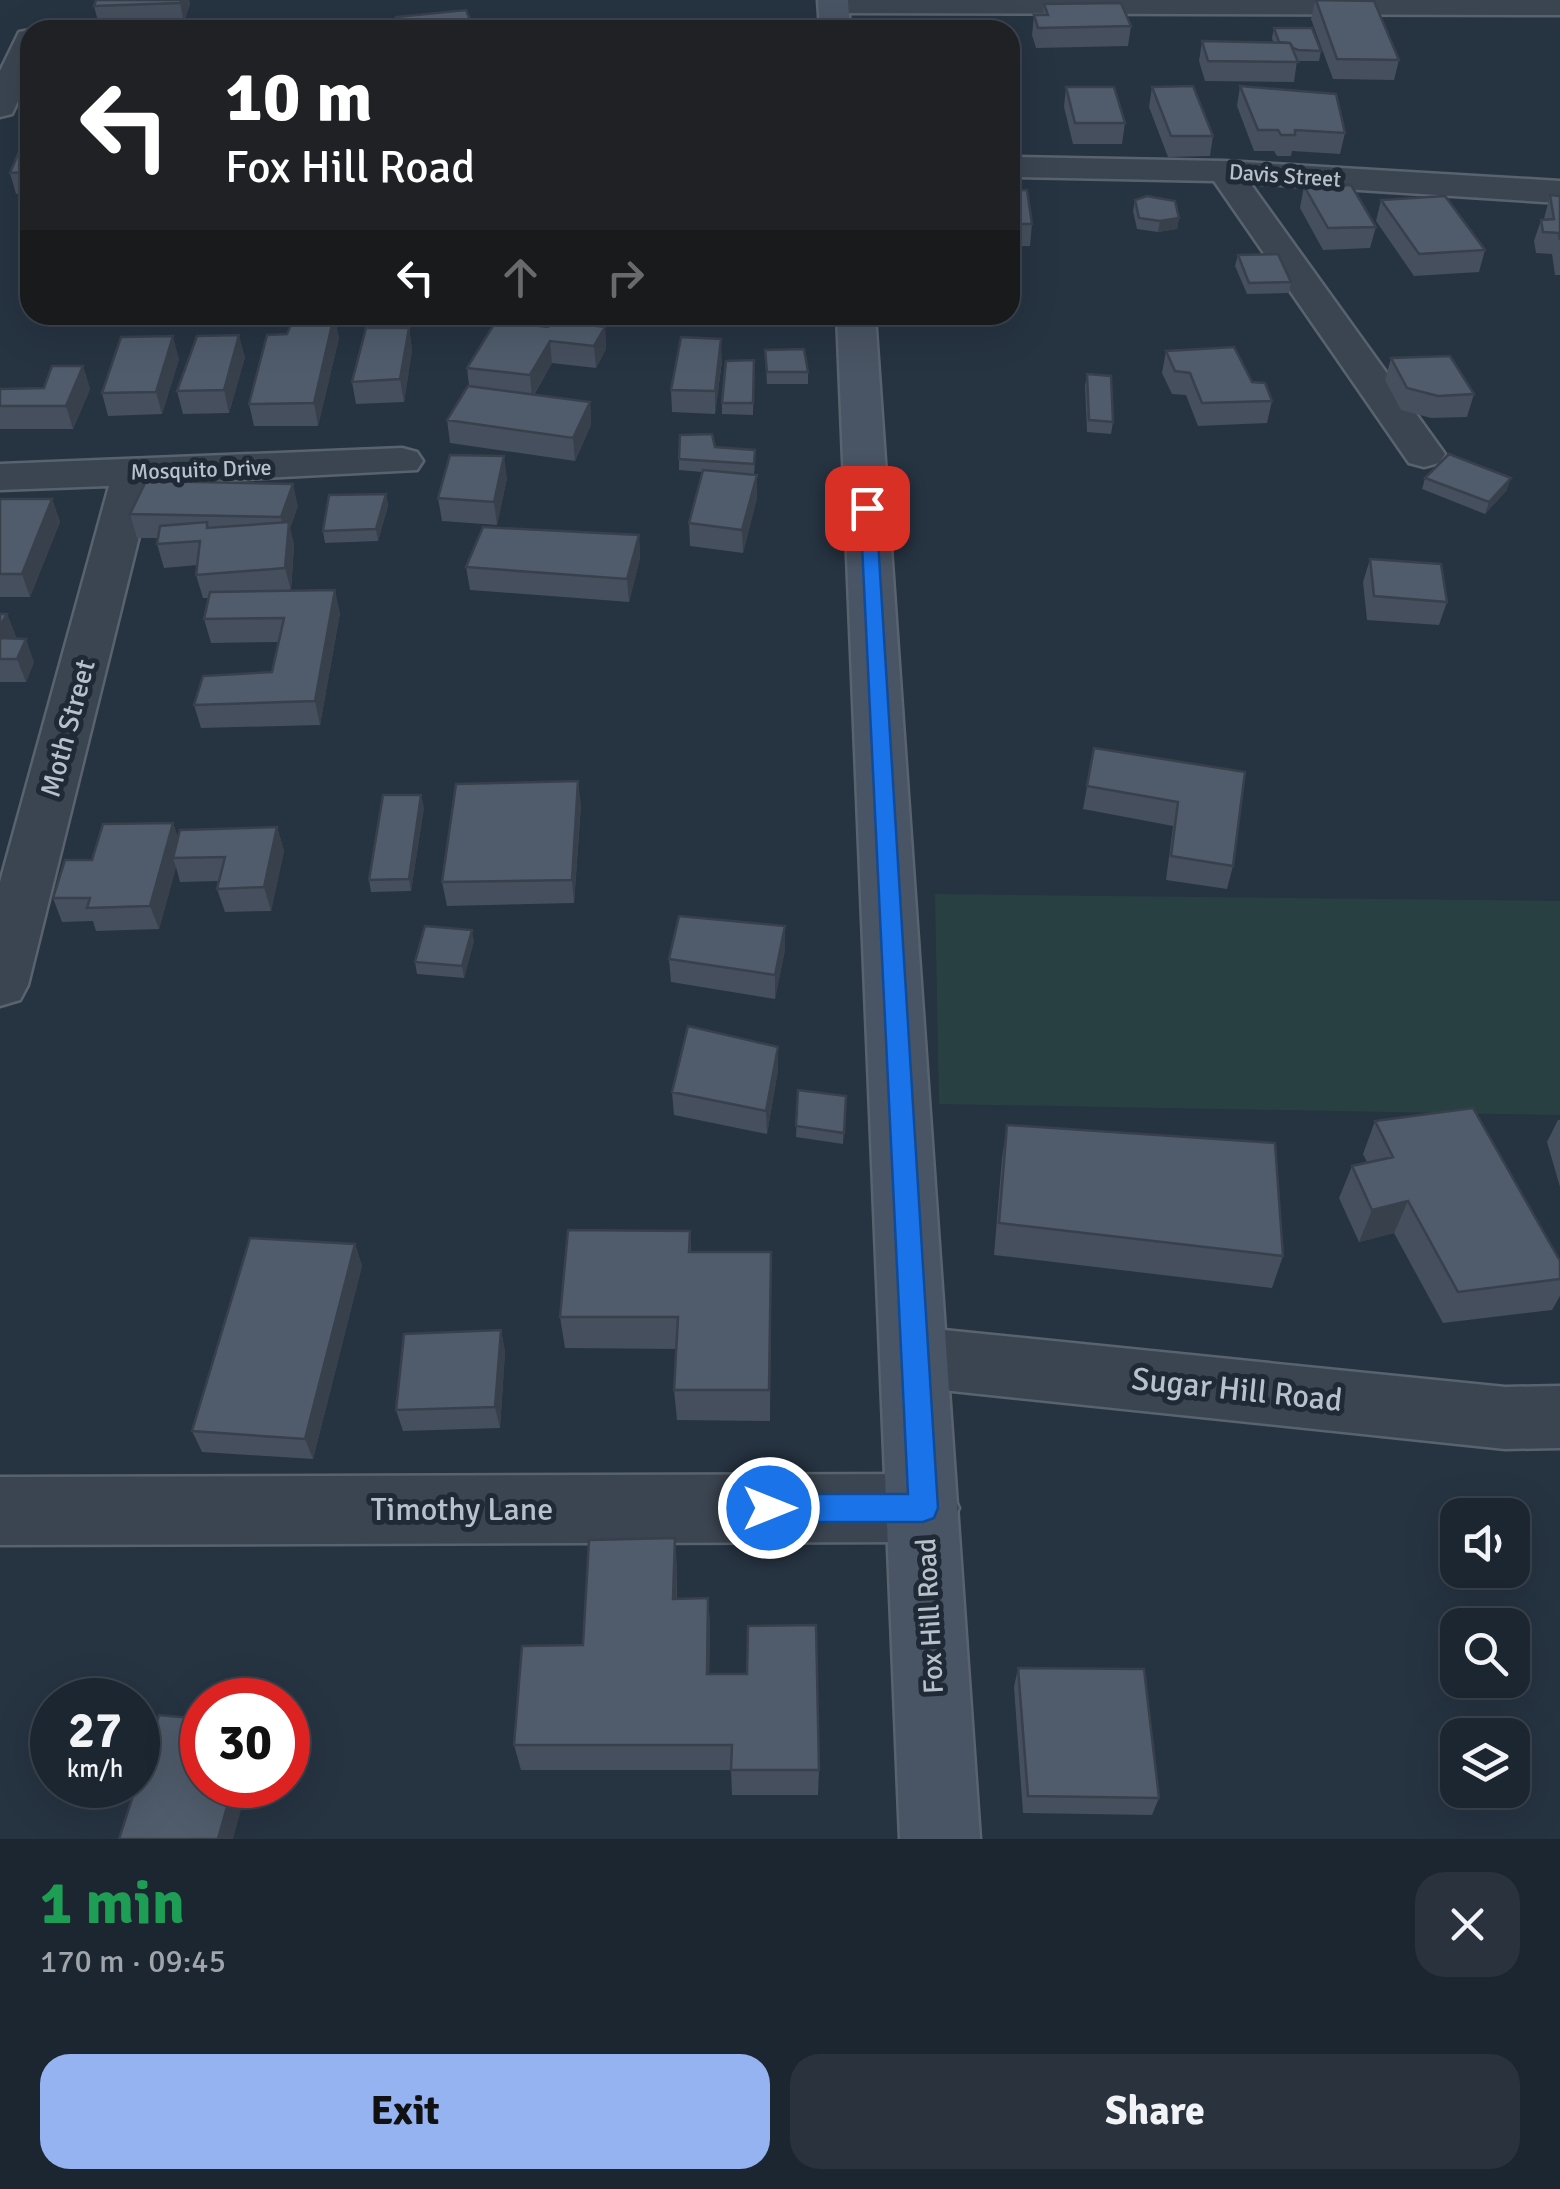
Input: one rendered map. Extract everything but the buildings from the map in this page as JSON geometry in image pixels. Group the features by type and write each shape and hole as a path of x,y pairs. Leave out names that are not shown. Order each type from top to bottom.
{"main road":[{"name":"Fox Hill Road","path":"857,325 940,1839"}],"street":[{"path":"834,12 1560,6"},
{"path":"4,88 20,57"},
{"name":"Davis Street","path":"1020,167 1224,171 1560,192"},
{"path":"1224,171 1424,454"},
{"name":"Mosquito Drive","path":"0,476 402,461"},
{"name":"Moth Street","path":"0,986 134,471"},
{"name":"Sugar Hill Road","path":"914,1356 1504,1418 1560,1417"},
{"name":"Timothy Lane","path":"0,1511 923,1508"}],"green space":[{"path":"935,894 1560,901 1560,1115 939,1104"}],"route":[{"path":"769,1508 923,1508 867,508"}]}
